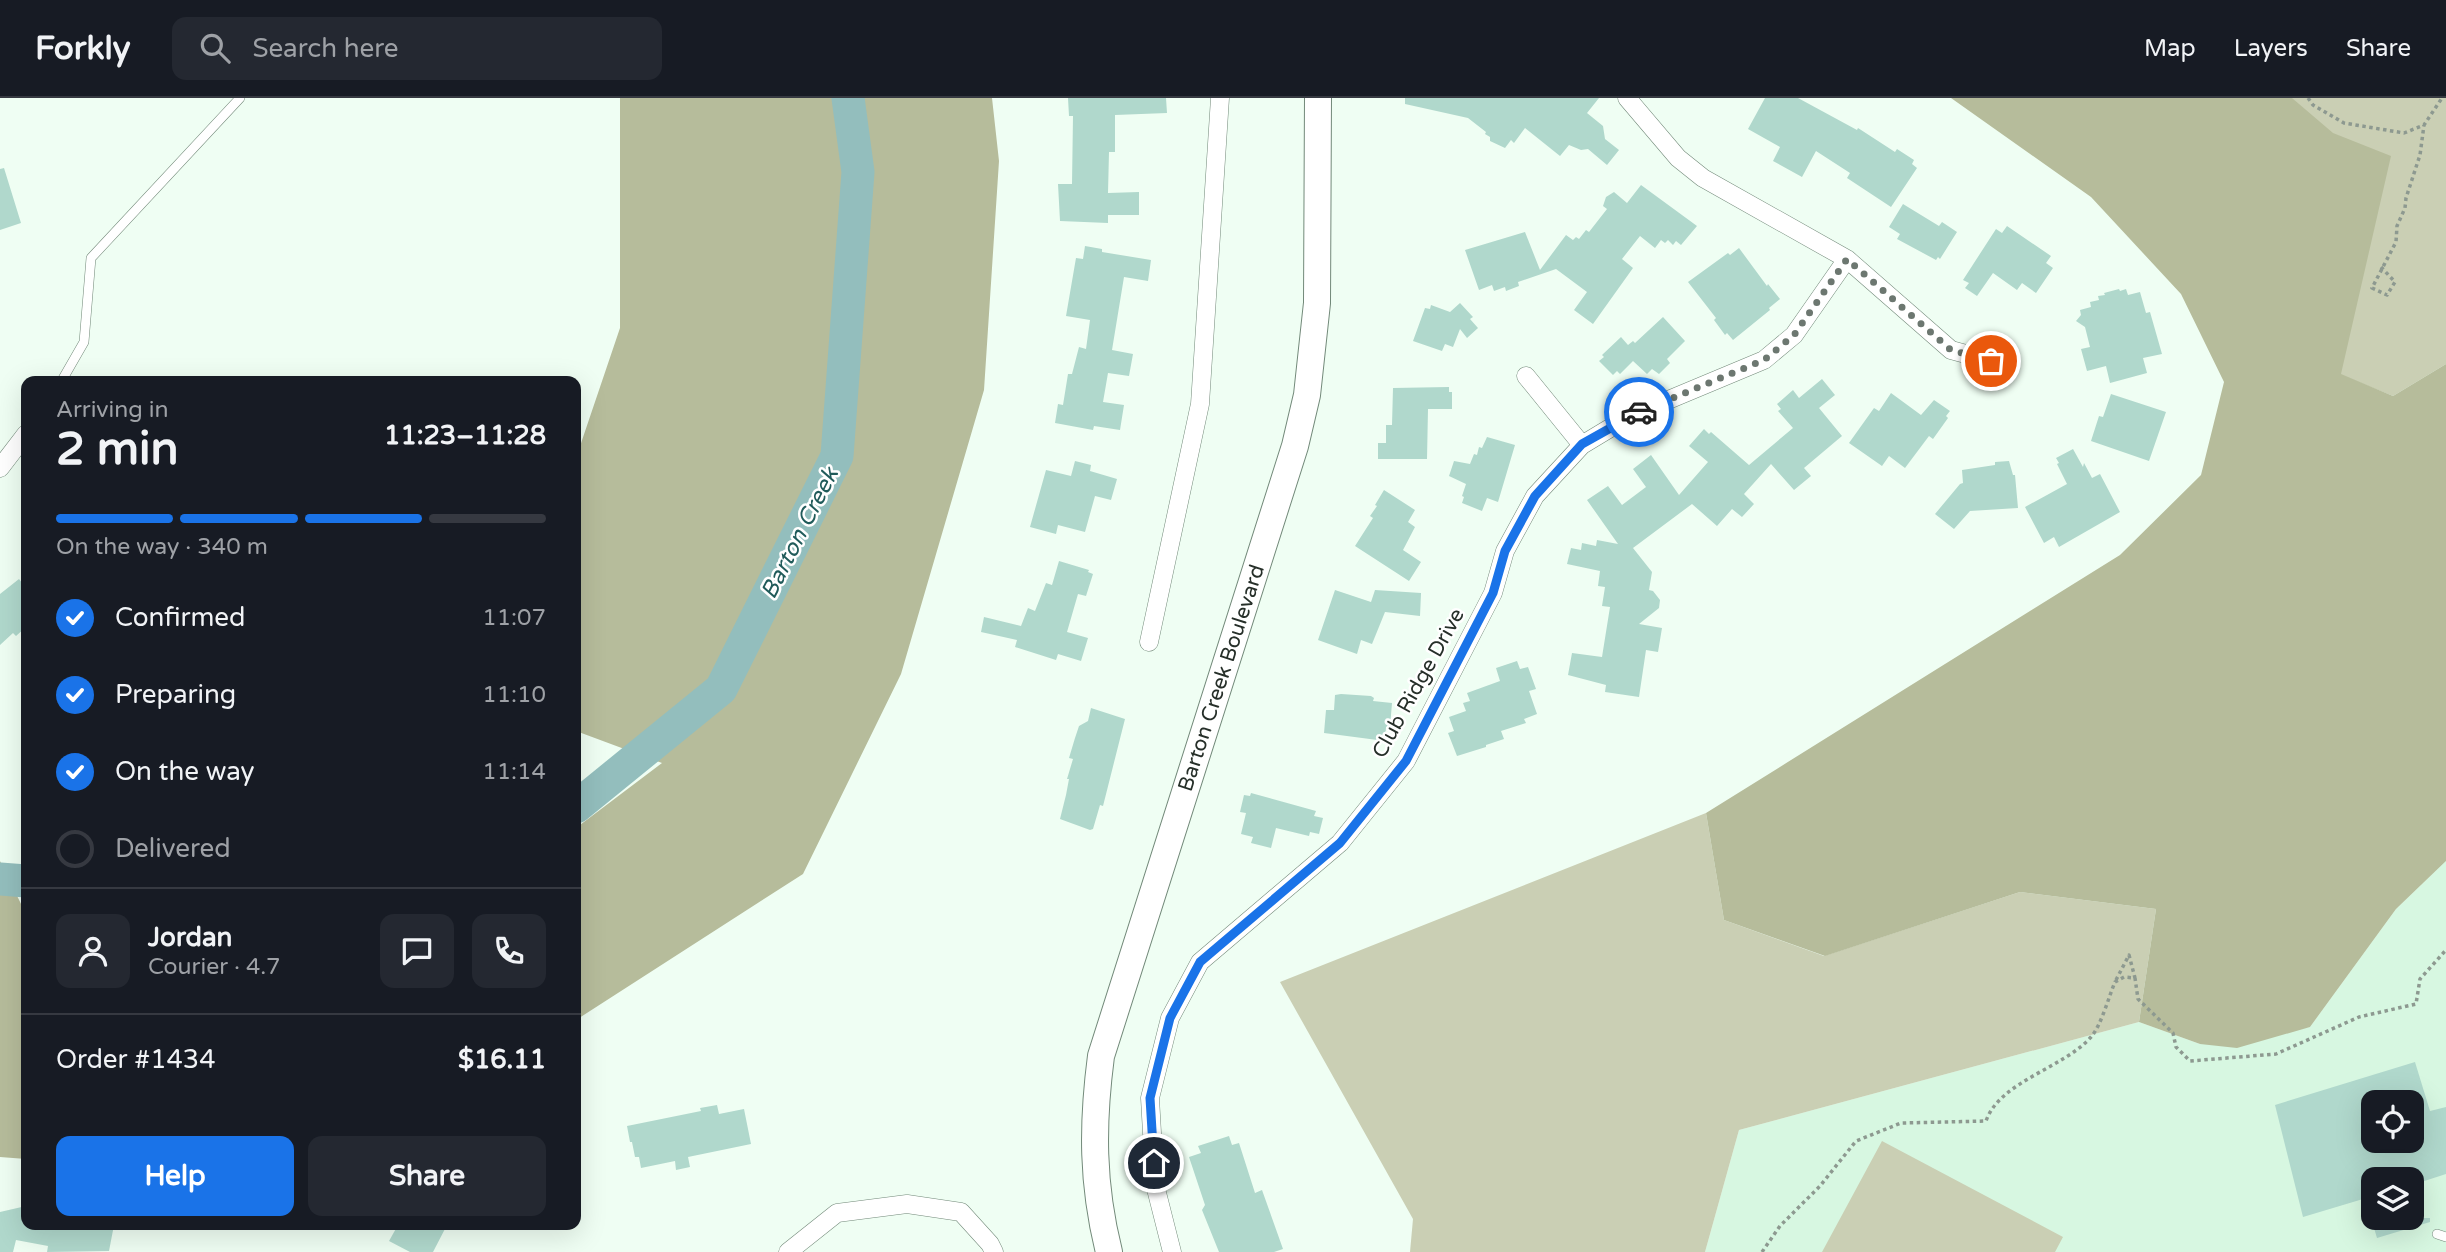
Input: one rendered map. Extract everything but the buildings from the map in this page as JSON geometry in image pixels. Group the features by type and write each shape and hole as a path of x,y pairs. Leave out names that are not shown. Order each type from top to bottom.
{"street":[{"path":"1149,642 1200,404 1220,98"},
{"name":"Barton Creek Boulevard","path":"1109,1252 1099,1213 1095,1170 1096,1097 1101,1056 1294,446 1307,395 1317,303 1318,98"},
{"path":"1627,98 1678,158 1703,178 1847,259 1951,350 2010,366"},
{"name":"Club Ridge Drive","path":"1172,1252 1155,1185 1150,1098 1170,1018 1200,962 1340,843 1406,761 1493,593 1505,551 1535,496 1582,444 1630,416 1764,360 1794,335 1847,259"},
{"path":"1526,376 1582,444"},
{"path":"0,468 21,441"},
{"path":"788,1252 837,1213 906,1204 961,1212 994,1252"}],"lane":[{"path":"64,376 84,342 91,258 240,98"}],"path":[{"path":"2308,98 2313,105 2344,123 2404,133 2424,125"},
{"path":"2381,267 2395,282 2386,295 2372,288 2381,267 2396,242 2398,226 2420,155 2424,125 2442,98"},
{"path":"1762,1252 1780,1226 1820,1186 1856,1141 1901,1124 1986,1121 1989,1111 2004,1096 2079,1047 2093,1035 2129,955 2138,999 2173,1033 2176,1047 2190,1060 2276,1054 2359,1017 2416,1004 2420,979 2446,950"},
{"path":"2115,982 2124,977 2135,978"}],"shaded area":[{"path":"620,98 992,98 999,161 984,390 901,674 803,874 581,1017 581,824 662,763 581,733 581,443 620,328"},
{"path":"1951,98 2292,98 2333,133 2391,156 2341,374 2393,396 2446,364 2446,861 2396,909 2310,1027 2237,1048 2200,1044 2139,1022 2156,909 2020,892 1825,956 1724,920 1706,813 2120,555 2201,475 2224,382 2181,294 2091,197"},
{"path":"2130,98 2446,98 2446,364 2393,396 2341,375"},
{"path":"1706,813 1724,920 1824,956 2020,892 2156,909 2139,1022 1739,1130 1705,1252 1410,1252 1413,1219 1280,982"},
{"path":"0,861 21,904 21,1159 0,1157"},
{"path":"2446,861 2446,1252 1705,1252 1739,1130 2139,1022 2200,1044 2310,1027 2396,909"},
{"path":"1882,1141 2063,1237 2055,1252 1822,1252"}],"waterway":[{"name":"Barton Creek","path":"581,803 721,689 837,456 858,172 848,98"},
{"name":"Barton Creek","path":"0,879 21,881"}],"way so far":[{"path":"1639,412 1764,360 1794,335 1847,259 1951,350 1991,361"}],"route":[{"path":"1154,1163 1150,1098 1170,1018 1200,962 1340,843 1406,761 1493,593 1505,551 1535,496 1582,444 1639,412"}]}
